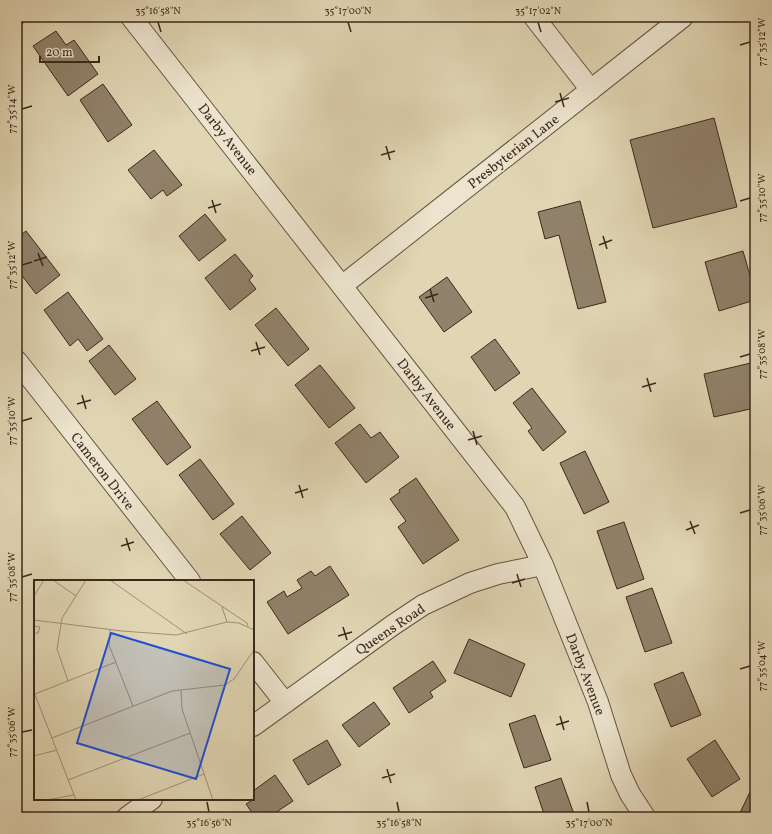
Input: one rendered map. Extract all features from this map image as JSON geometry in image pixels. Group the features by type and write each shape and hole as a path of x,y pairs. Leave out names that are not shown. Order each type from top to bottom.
{"street":[{"name":"Darby Avenue","path":"131,17 515,507 543,565 598,702 621,776 630,794 645,817"},
{"path":"534,17 591,90"},
{"name":"Presbyterian Lane","path":"342,285 683,17"},
{"name":"Cameron Drive","path":"17,361 189,580"},
{"name":"Queens Road","path":"254,725 422,605 470,583 498,574 543,565"},
{"path":"254,663 285,703"},
{"path":"128,817 151,800"}],"building":[{"path":"17,17 31,17 19,26 17,23"},
{"path":"56,31 66,45 74,40 98,74 68,96 33,46"},
{"path":"103,84 132,125 108,142 80,100"},
{"path":"714,118 737,207 653,228 630,140"},
{"path":"154,150 182,185 167,196 163,190 151,199 128,170"},
{"path":"580,201 606,302 578,309 559,235 545,239 538,212"},
{"path":"205,214 226,240 199,261 179,236"},
{"path":"26,231 60,275 36,294 17,269 17,238"},
{"path":"743,251 755,293 755,300 719,311 705,262"},
{"path":"235,254 253,276 249,280 256,289 230,310 205,278"},
{"path":"447,277 472,312 444,332 419,297"},
{"path":"68,292 103,339 87,351 78,339 70,346 44,310"},
{"path":"276,308 309,349 288,366 255,325"},
{"path":"495,339 520,373 495,391 471,357"},
{"path":"109,345 136,379 115,395 89,361"},
{"path":"755,362 755,408 714,417 704,374"},
{"path":"320,365 355,408 329,428 295,385"},
{"path":"532,388 566,432 543,451 528,431 532,428 513,403"},
{"path":"157,401 191,447 167,465 132,419"},
{"path":"360,424 371,438 380,432 399,457 366,483 335,443"},
{"path":"585,451 609,502 584,514 560,463"},
{"path":"200,459 234,504 213,520 179,475"},
{"path":"416,478 459,540 423,564 398,527 406,521 390,499 400,492 399,490"},
{"path":"242,516 271,553 250,570 220,534"},
{"path":"624,522 644,579 617,589 597,531"},
{"path":"330,566 349,595 288,634 267,602 284,591 287,597 302,588 297,580 311,571 315,576"},
{"path":"652,588 672,643 645,652 626,597"},
{"path":"469,639 525,664 511,697 454,673"},
{"path":"433,661 446,681 430,692 433,697 409,713 393,688"},
{"path":"683,672 701,715 671,727 654,684"},
{"path":"374,702 390,724 359,747 342,725"},
{"path":"535,715 551,760 524,768 509,724"},
{"path":"327,740 341,765 308,785 293,760"},
{"path":"715,740 740,779 712,797 687,759"},
{"path":"275,775 293,801 269,817 255,817 246,804 254,800 254,790"},
{"path":"561,778 575,817 545,817 535,787"},
{"path":"750,792 755,795 755,817 738,817"}]}
